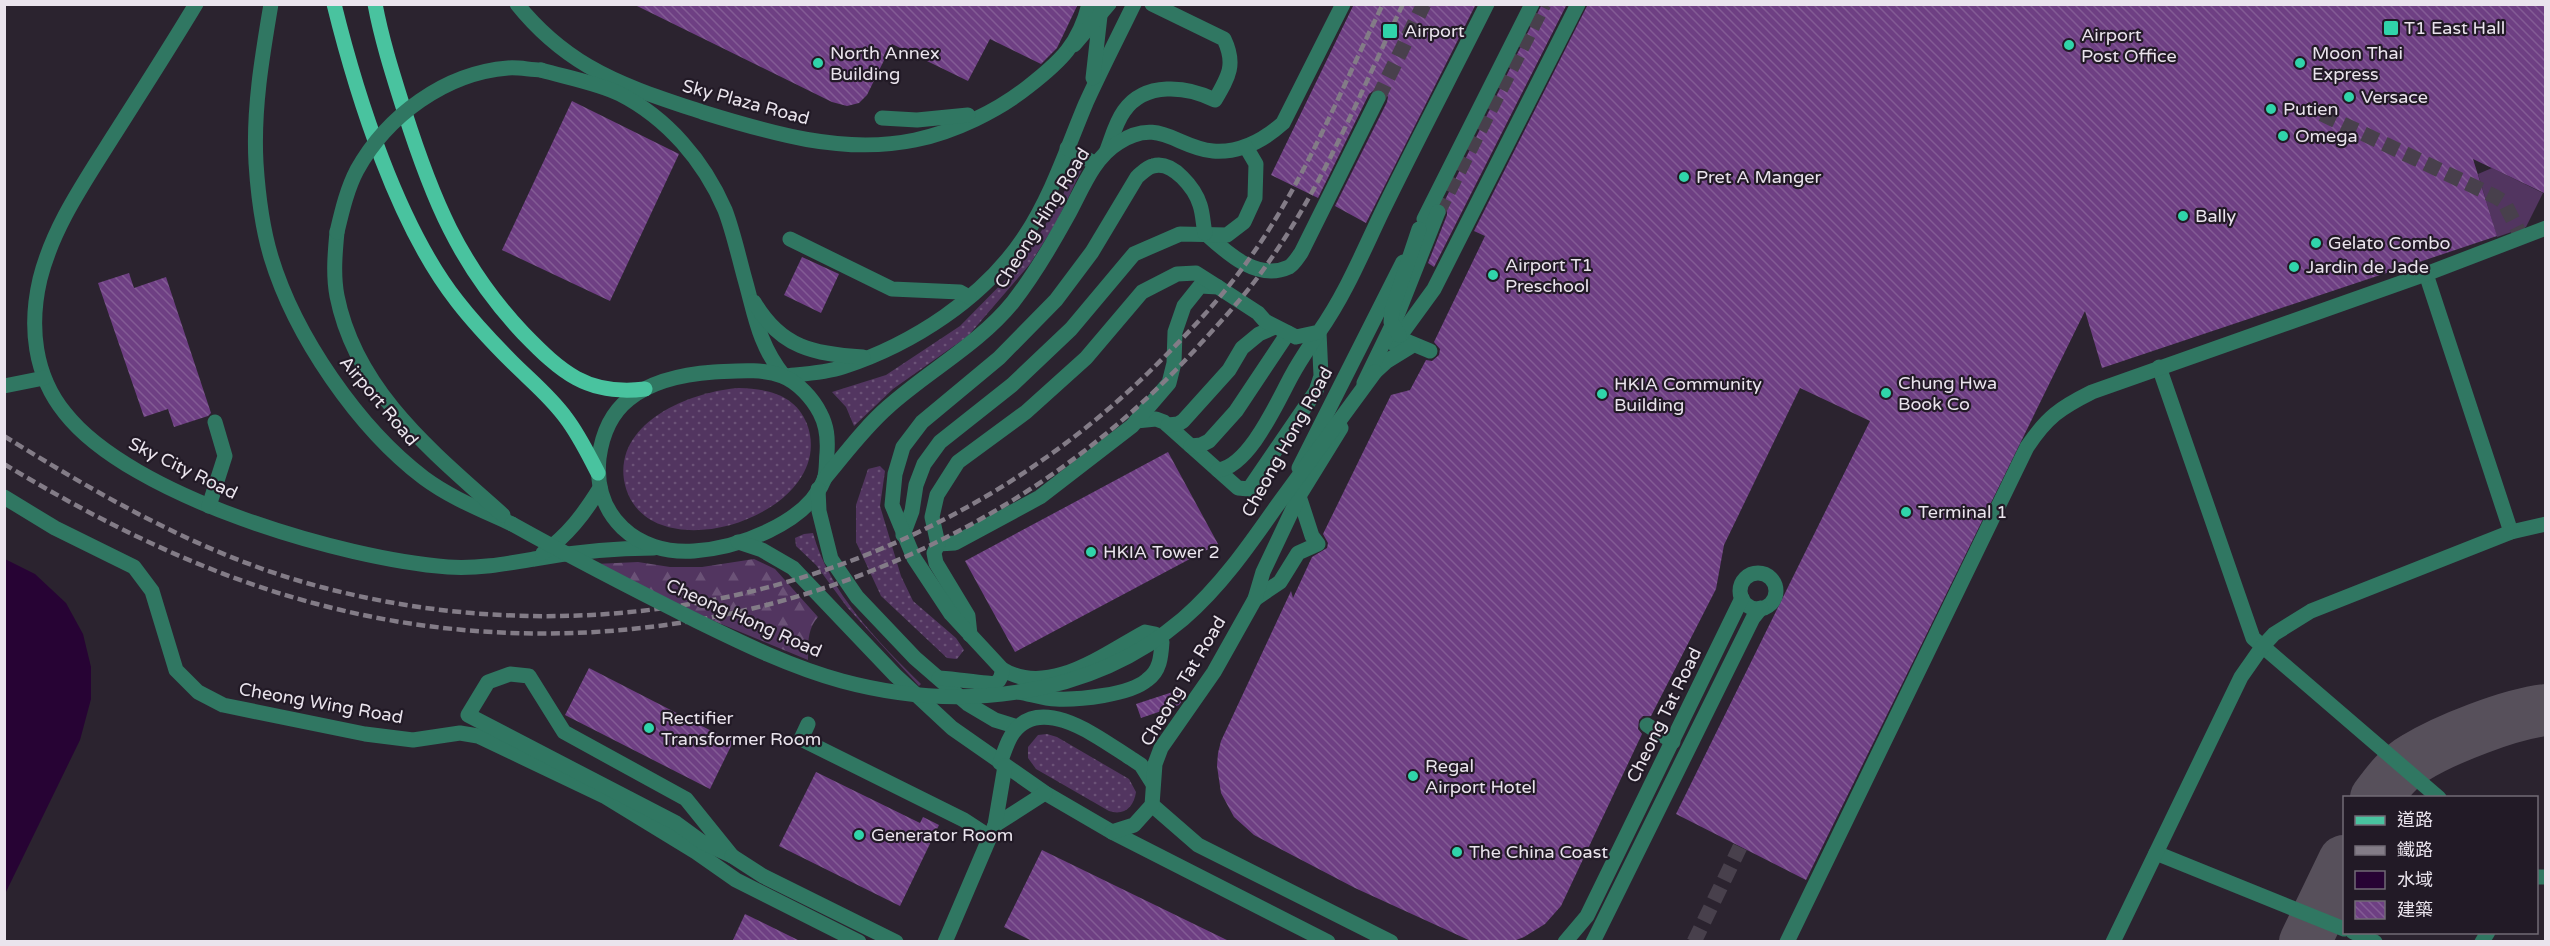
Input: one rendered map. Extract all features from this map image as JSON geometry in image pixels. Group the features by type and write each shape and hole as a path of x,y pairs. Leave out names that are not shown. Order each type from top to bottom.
{"main road":[{"path":"334,4 347,57 384,162 428,256 456,300 565,417 583,444 599,480"},
{"path":"375,4 390,65 421,164 456,244 480,281 505,314 552,362 577,379 613,391 645,389"}],"street":[{"name":"Sky City Road","path":"196,4 81,188 45,260 36,300 36,350 44,378 64,413 90,440 124,464 209,506 296,536 408,562 449,567 492,567 615,548 654,548"},
{"name":"Airport Road","path":"271,4 259,91 256,161 264,225 271,257 301,330 343,393 397,455 424,478 456,499 512,524"},
{"name":"Sky Plaza Road","path":"516,4 530,22 559,47 588,66 624,84 669,102 778,135 827,143 871,145 915,140 948,130 989,111 1023,91 1074,45 1109,4"},
{"name":"Sky Plaza Road","path":"1074,45 1089,4"},
{"path":"1087,101 1094,76 1101,4"},
{"path":"821,484 810,501 783,523 738,542 694,551 654,548 633,537 618,524 607,508 599,480 601,440 618,409 645,389 689,374 765,372 784,376 840,368 918,334 969,297 990,277 1024,237 1051,190 1087,101 1134,4"},
{"path":"1107,150 1125,110 1137,100 1170,88 1202,93 1215,100 1226,81 1231,64 1230,52 1224,39 1152,4"},
{"name":"Cheong Hing Road","path":"821,484 867,427 887,407 980,335 1012,303 1047,253 1096,164 1107,150 1132,135 1143,133 1174,137 1213,151 1246,147 1268,137 1283,123 1343,4"},
{"path":"1218,470 1227,468 1236,462 1263,427 1355,271 1486,4"},
{"name":"Cheong Hong Road","path":"512,524 613,580 756,649 800,667 841,680 890,691 933,696 974,696 1046,688 1074,680 1130,655 1183,619 1213,590 1240,559 1266,522 1322,426 1532,4"},
{"path":"1266,522 1375,372 1399,335 1434,290 1578,4"},
{"path":"512,524 402,422 361,364 348,336 337,295 334,263 337,232 344,201 368,153 395,121 420,101 448,85 477,74 509,68 541,70 618,93 646,110 672,130 693,155 716,192 725,212 749,293 755,325 765,347 784,376 803,390 816,404 825,422 828,438 819,511 831,560 842,578 873,616 915,658 974,708 995,720 1018,727 1012,734 1003,765 992,831 945,942"},
{"path":"939,678 974,680 1055,699 1104,695 1136,687 1147,681 1154,673 1161,659 1162,642 1155,634 1145,632 1088,664 1053,677 1030,680 1011,675 1002,669 951,614 914,558 903,535 892,505 895,474 903,447 922,422 999,358 1056,300 1092,252 1137,177 1153,165 1170,168 1194,190 1201,207 1204,233 1232,257 1259,270 1274,270 1290,266 1301,252 1378,98"},
{"path":"882,118 948,118 989,111"},
{"path":"903,535 912,511 916,485 924,464 940,442 1012,385 1071,329 1134,254 1180,234 1227,235 1244,222 1255,198 1256,164 1246,147"},
{"path":"1068,148 1096,164"},
{"name":"Cheong Tat Road","path":"1152,805 1155,764 1161,748 1209,680 1255,599 1263,572 1299,496 1342,427 1379,354 1438,212"},
{"path":"1787,942 2027,447 2043,424 2069,403 2091,392 2426,274 2520,235 2546,228"},
{"path":"1419,229 1390,322 1399,335 1413,345 1430,351"},
{"path":"790,239 892,289 960,292 969,297"},
{"path":"970,635 968,616 936,563 934,553 938,544 932,517 937,495 958,462 1026,412 1086,358 1143,292 1177,274 1196,273 1296,337 1319,332"},
{"path":"2426,274 2511,532"},
{"path":"938,544 955,543 1040,497 1094,458 1136,421 1169,383 1174,363 1175,332 1184,306 1200,286 1218,287"},
{"path":"749,293 762,316 794,344 831,355 869,357"},
{"path":"1168,425 1183,421 1229,370 1242,348 1259,334 1282,330"},
{"path":"1191,446 1209,441 1236,411 1282,330"},
{"path":"1136,421 1156,419 1168,425 1238,488 1250,489 1316,391 1321,375 1319,332"},
{"path":"1375,372 1387,361 1413,345"},
{"path":"2160,367 2253,638 2437,796"},
{"path":"4,386 44,378"},
{"path":"209,506 225,456 215,422"},
{"name":"Sky City Road","path":"536,559 580,520 599,480"},
{"path":"1255,599 1280,582 1298,553 1318,544 1312,536 1299,496"},
{"name":"Cheong Wing Road","path":"4,497 55,528 134,567 152,591 176,670 198,692 223,705 364,734 413,740 460,733 478,736 606,797 696,852 736,880 859,942"},
{"path":"2113,942 2232,693 2262,647 2291,622 2311,611 2511,532 2546,524"},
{"path":"738,542 762,550 793,568 895,675 952,728 1045,794 1112,832 1328,942"},
{"name":"Cheong Tat Road","path":"1566,942 1587,916 1673,742 1742,598 1740,587 1746,578 1755,573 1766,575 1776,590 1772,602 1761,608 1753,618 1593,942"},
{"path":"1742,598 1749,606 1761,608"},
{"path":"990,684 997,682 1001,677 1002,669"},
{"path":"732,856 686,799 564,732 530,676 510,674 488,682 468,715 676,823 702,842 732,856 763,876 897,942"},
{"name":"Cheong Tat Road","path":"1018,727 1038,717 1061,719 1141,765 1153,784"},
{"path":"808,724 801,739 964,820 992,831"},
{"path":"1647,725 1673,742"},
{"path":"992,831 1045,794"},
{"path":"1112,832 1134,825 1152,805 1198,845 1391,942"},
{"path":"2156,853 2343,929"},
{"path":"2355,934 2375,942"}],"green space":[{"path":"1075,161 1084,165 1056,223 1030,264 968,336 893,389 854,426 846,407 832,392 886,375 960,326 1020,265 1062,198"},
{"path":"2492,168 2543,193 2526,227 2497,237 2478,174"},
{"path":"739,388 779,395 788,400 802,414 807,424 810,457 795,485 769,508 735,524 698,530 665,526 638,510 624,480 624,459 632,441 644,426 661,413 700,395"},
{"path":"880,466 885,471 880,506 901,576 913,601 956,638 964,650 957,659 947,658 881,596 856,542 856,505 868,469"},
{"path":"813,533 820,555 843,596 872,633 921,684 919,686 847,607 816,565 796,546 795,538"},
{"path":"754,559 775,569 818,617 810,632 808,660 668,602 595,564 638,562 670,567 702,567"},
{"path":"1047,734 1057,737 1129,779 1136,792 1131,806 1124,811 1109,811 1036,769 1028,758 1028,747 1038,735"}],"water":[{"path":"5,559 35,574 66,603 83,634 91,667 91,699 80,740 5,894"}],"building":[{"name":"North Annex Building","path":"633,4 1078,4 1057,48 1041,64 990,39 968,81 892,44 867,95 859,103 847,106 832,102"},
{"path":"1354,4 1476,4 1366,223 1335,206 1387,102 1388,97 1383,90 1377,88 1369,94 1318,198 1271,175"},
{"path":"1542,4 1567,4 1434,267 1428,263 1447,215 1443,204"},
{"name":"Terminal 1","path":"1588,4 2546,4 2546,194 2473,159 2497,236 2102,368 2085,311 1806,880 1676,814 1870,421 1800,388 1724,545 1716,589 1651,716 1643,716 1639,720 1638,729 1642,734 1561,906 1545,924 1524,937 1511,942 1473,942 1355,888 1254,835 1234,817 1221,793 1217,766 1218,753 1221,741 1291,591 1293,598 1312,557 1327,548 1328,543 1323,534 1391,395 1410,390 1426,360 1432,361 1439,355 1440,349 1434,342 1485,236 1474,231"},
{"path":"572,101 679,154 610,301 502,250"},
{"path":"802,257 839,274 821,313 784,295"},
{"path":"129,273 134,288 166,277 211,413 208,416 174,427 168,409 144,417 98,283"},
{"name":"HKIA Tower 2","path":"1168,452 1218,544 1015,652 965,561"},
{"name":"Rectifier Transformer Room","path":"589,668 733,742 710,789 565,715"},
{"path":"1182,689 1185,697 1179,705 1141,718 1136,704"},
{"name":"Generator Room","path":"816,772 920,823 923,817 939,825 900,906 779,846"},
{"path":"1042,850 1231,942 1034,942 1004,927"},
{"path":"745,914 802,942 732,942"}],"taxiway":[{"path":"2378,796 2404,766 2428,751 2497,722 2546,710"},
{"path":"2305,942 2343,863"}],"tunnel":[{"path":"1378,98 1424,4"},
{"path":"1438,212 1544,4"},
{"path":"2322,114 2496,197 2504,202 2519,232"},
{"path":"1694,942 1740,847"}],"railway":[{"path":"4,436 120,504 199,543 240,560 325,588 436,609 547,616 657,609 765,588 869,554 969,506 1062,446 1148,373 1217,300 1273,223 1323,131 1383,4"},
{"path":"4,464 117,527 195,563 317,604 437,627 558,633 679,623 796,597 909,555 1016,498 1114,427 1202,342 1261,273 1288,233 1341,136 1403,4"}],"place":[{"name":"T1 East Hall","path":"2391,28"},
{"name":"Airport","path":"1390,31"},
{"name":"Airport Post Office","path":"2069,45"},
{"name":"North Annex Building","path":"818,63"},
{"name":"Moon Thai Express","path":"2300,63"},
{"name":"Versace","path":"2349,97"},
{"name":"Putien","path":"2271,109"},
{"name":"Omega","path":"2283,136"},
{"name":"Pret A Manger","path":"1684,177"},
{"name":"Bally","path":"2183,216"},
{"name":"Gelato Combo","path":"2316,243"},
{"name":"Jardin de Jade","path":"2294,267"},
{"name":"Airport T1 Preschool","path":"1493,275"},
{"name":"Chung Hwa Book Co","path":"1886,393"},
{"name":"HKIA Community Building","path":"1602,394"},
{"name":"Terminal 1","path":"1906,512"},
{"name":"HKIA Tower 2","path":"1091,552"},
{"name":"Rectifier Transformer Room","path":"649,728"},
{"name":"Regal Airport Hotel","path":"1413,776"},
{"name":"Generator Room","path":"859,835"},
{"name":"The China Coast","path":"1457,852"}]}
